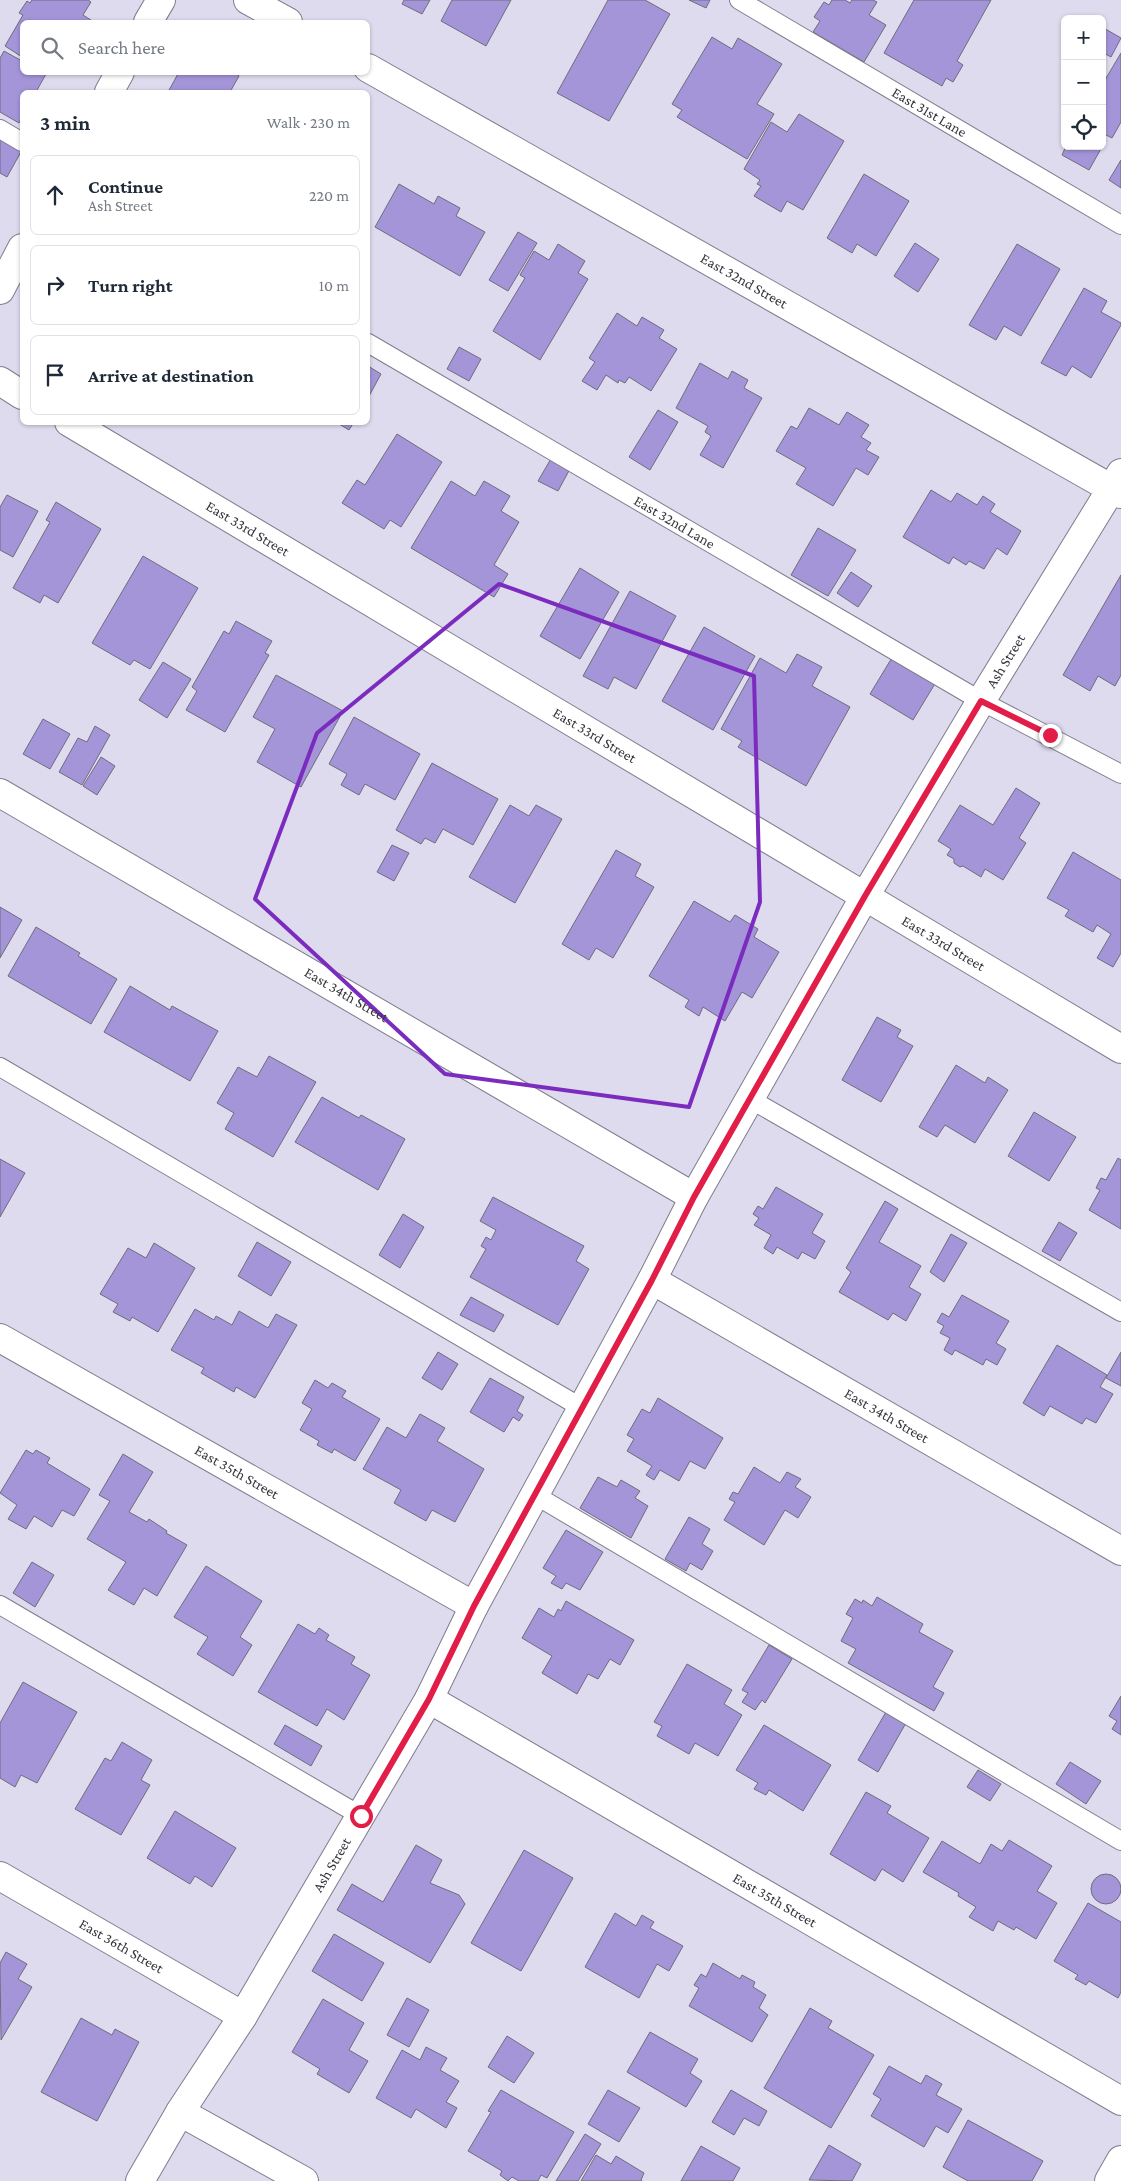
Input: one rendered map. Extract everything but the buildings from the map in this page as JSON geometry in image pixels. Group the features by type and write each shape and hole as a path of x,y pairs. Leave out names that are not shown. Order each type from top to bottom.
{"street":[{"path":"149,20 161,0"},
{"path":"248,0 284,20"},
{"name":"East 32nd Street","path":"370,69 1118,485"},
{"path":"110,90 118,75"},
{"path":"0,290 20,252"},
{"path":"0,381 20,394"},
{"name":"East 33rd Street","path":"74,425 1121,1049"},
{"name":"Ash Street","path":"140,2181 180,2112 243,2016 429,1699 474,1606 652,1280 694,1197 865,896 981,701 1118,485"},
{"name":"East 34th Street","path":"0,793 694,1197"},
{"name":"East 34th Street","path":"652,1280 1121,1550"},
{"name":"East 35th Street","path":"0,1338 474,1606"},
{"name":"East 35th Street","path":"429,1699 1121,2101"},
{"name":"East 36th Street","path":"0,1876 243,2016"},
{"path":"180,2112 304,2181"},
{"path":"1109,2181 1121,2160"}],"lane":[{"name":"East 31st Lane","path":"739,0 1121,225"},
{"path":"0,129 20,141"},
{"name":"East 32nd Lane","path":"370,344 981,701 1121,774"},
{"path":"0,1067 582,1408"},
{"path":"750,1099 1121,1312"},
{"path":"535,1495 1121,1841"},
{"path":"0,1605 361,1816"}],"highlighted area":[{"path":"499,584 754,676 760,902 689,1107 445,1074 255,899 317,733"}],"route":[{"path":"361,1816 429,1699 474,1606 652,1280 694,1197 865,896 981,701 1050,735"}]}
